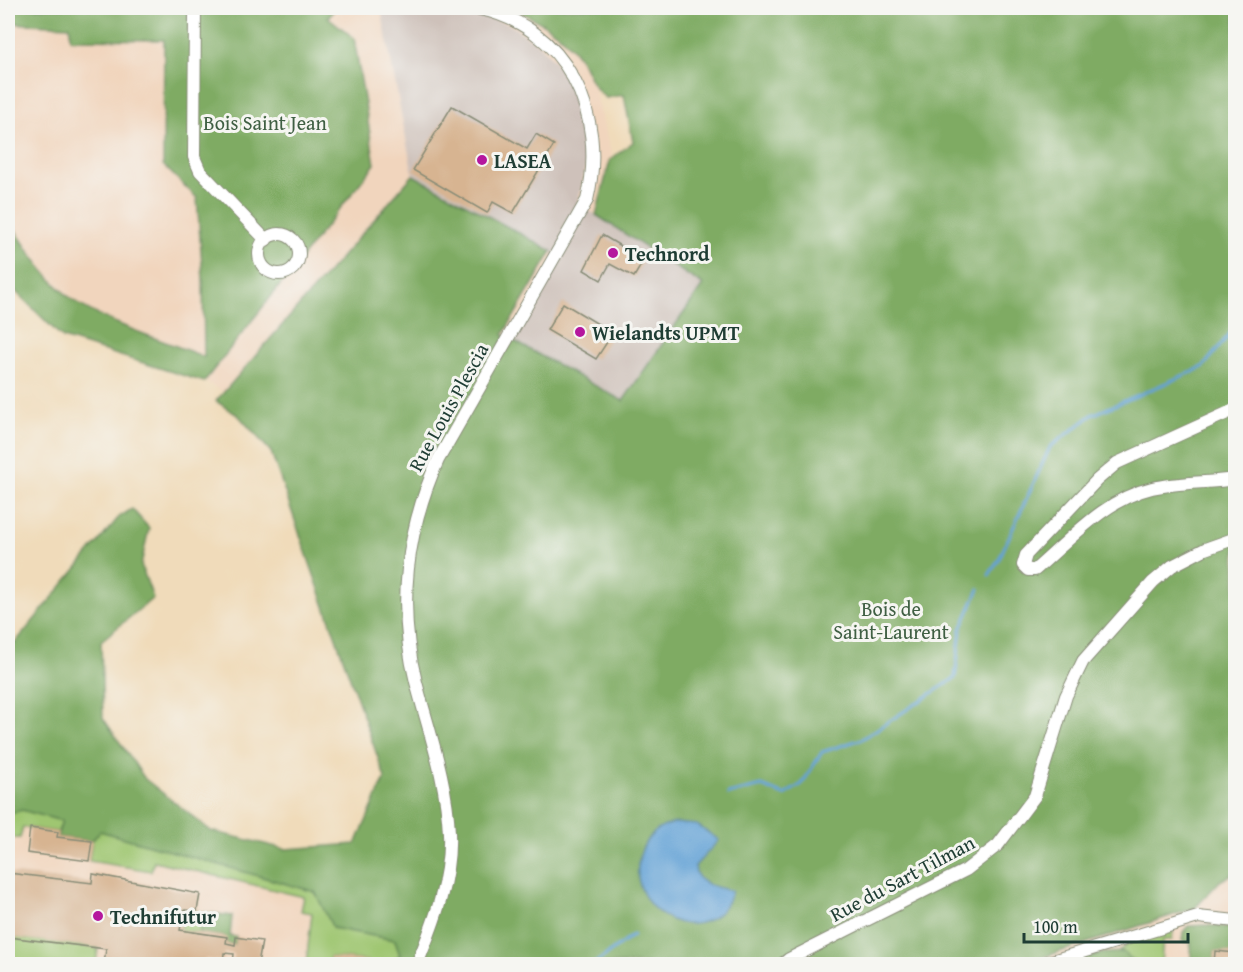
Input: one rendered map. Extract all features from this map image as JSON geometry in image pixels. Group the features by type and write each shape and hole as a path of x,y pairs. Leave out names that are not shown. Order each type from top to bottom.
{"street":[{"path":"195,8 194,157 200,171 266,240"},
{"name":"Rue Louis Plescia","path":"417,964 434,925 446,876 449,834 440,766 416,680 408,639 406,596 408,559 413,530 422,497 438,460 587,200 594,156 592,128 585,102 570,71 554,50 513,20 476,8"},
{"path":"1236,409 1117,463 1097,480 1026,555 1023,565 1028,570 1035,570 1100,513 1136,493 1175,485 1236,479"},
{"name":"Rue du Sart Tilman","path":"783,964 966,870 998,845 1035,796 1066,696 1083,661 1152,582 1172,566 1205,549 1236,538"},
{"path":"1042,964 1198,917 1236,921"}],"shaded area":[{"path":"8,8 673,8 595,91 615,168 703,285 446,964 8,964 8,814 69,823 433,925 418,689 240,402 8,264"},
{"path":"381,9 471,12 509,24 537,43 554,60 573,88 585,121 587,161 578,203 703,285 624,401 513,341 561,258 413,175"},
{"path":"1235,872 1235,964 1022,964 1117,933"}],"green space":[{"name":"Bois Saint Jean","path":"8,8 336,8 328,17 354,38 375,164 204,382 63,338 8,284 8,218 45,272 73,300 118,324 204,357 203,279 197,198 163,165 164,40 70,39 70,26 8,23"},
{"name":"Bois de Saint-Laurent","path":"511,8 1235,8 1236,872 1220,881 1195,908 1022,964 388,964 400,955 395,940 333,928 315,892 100,831 92,841 57,837 62,821 22,810 8,814 8,637 15,643 119,517 132,509 149,528 141,565 153,598 101,641 103,718 145,779 211,831 285,849 356,844 385,778 271,452 239,416 216,401 413,175 552,251 503,335 623,401 703,285 596,215 610,160 633,142 624,95 606,98 596,89 582,62 564,40 539,22"},
{"path":"22,810 62,821 58,832 23,827 20,838 11,838 10,845 8,845 8,814"},
{"path":"100,831 316,892 333,928 395,940 400,955 388,964 368,964 368,961 330,957 329,964 306,964 312,913 301,911 304,897 154,861 151,871 89,861 92,841"},
{"path":"184,910 202,912 200,933 180,930"},
{"path":"202,912 232,916 230,936 236,937 235,945 226,943 226,937 200,933"},
{"path":"1188,926 1235,928 1235,953 1215,951 1214,964 1194,963 1190,951 1191,942 1182,941 1183,932"},
{"path":"1169,930 1173,932 1172,940 1163,940 1161,964 1137,964 1123,952 1119,952 1127,944"},
{"path":"11,937 98,948 96,964 8,964 8,942"},
{"path":"1123,952 1137,964 1059,964 1104,953"}],"water":[{"path":"675,823 697,825 719,840 695,866 696,873 708,884 732,891 721,911 706,921 689,924 671,920 656,910 644,895 638,876 640,855 645,843 658,830"}],"building":[{"name":"LASEA","path":"452,106 527,149 536,134 554,145 513,213 493,202 487,213 413,170"},
{"name":"Technord","path":"602,235 644,260 634,277 610,264 601,280 584,270"},
{"name":"Wielandts UPMT","path":"563,303 613,333 596,359 547,330"},
{"path":"30,828 58,832 57,837 92,841 89,861 27,853"},
{"name":"Technifutur","path":"8,873 92,883 93,874 200,894 197,911 184,910 180,930 227,937 226,943 235,945 236,937 262,941 258,964 233,963 234,954 224,953 223,962 205,959 204,964 104,964 106,949 8,937"},
{"path":"1215,951 1236,953 1236,964 1214,964"},
{"path":"330,957 369,961 368,964 329,964"}],"waterway":[{"path":"989,575 999,559 1050,447 1092,415 1203,367 1236,326"},
{"path":"728,794 762,786 784,795 802,784 822,752 862,739 955,678 961,629 979,589"},
{"path":"594,964 633,935"}],"place":[{"name":"LASEA","path":"482,160"},
{"name":"Technord","path":"613,253"},
{"name":"Wielandts UPMT","path":"580,332"},
{"name":"Technifutur","path":"98,916"}]}
